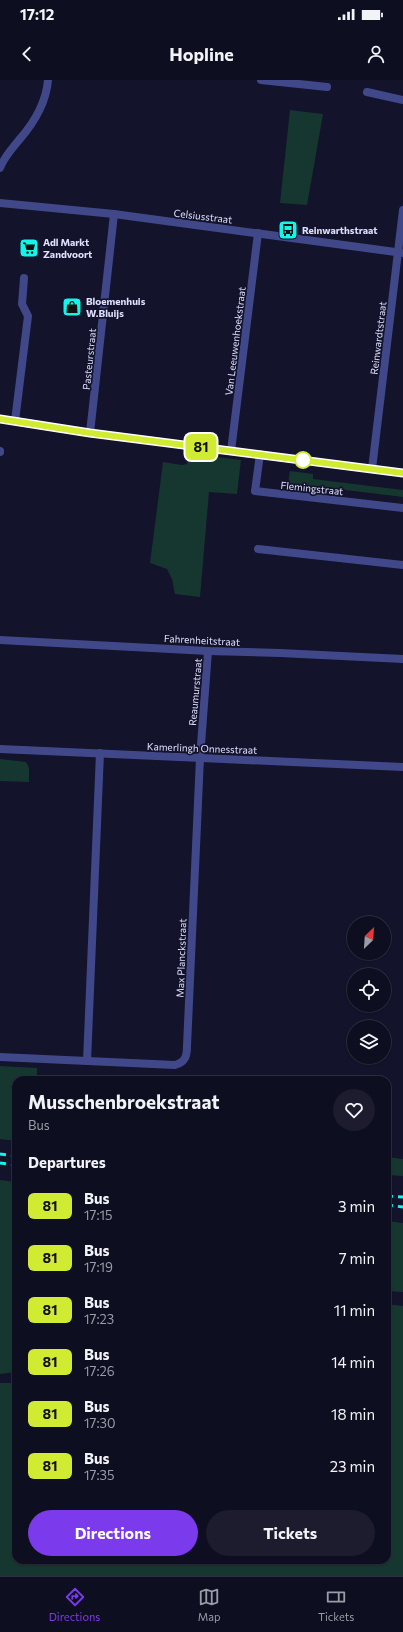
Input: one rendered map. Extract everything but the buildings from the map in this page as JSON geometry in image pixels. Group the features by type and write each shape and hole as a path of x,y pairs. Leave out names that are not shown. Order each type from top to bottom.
{"street":[{"path":"0,168 5,157 38,116 48,80"},
{"path":"261,80 327,87"},
{"path":"367,92 403,100"},
{"name":"Celsiusstraat","path":"0,203 114,214 401,253"},
{"name":"Reinwardtstraat","path":"372,469 401,253 403,210"},
{"name":"Pasteurstraat","path":"90,433 114,214"},
{"name":"Van Leeuwenhoekstraat","path":"231,451 258,233"},
{"path":"15,421 28,316 22,304 24,278"},
{"path":"0,419 90,433 403,473"},
{"name":"Flemingstraat","path":"260,454 255,491 403,508"},
{"path":"258,549 403,565"},
{"name":"Fahrenheitstraat","path":"0,640 403,659"},
{"name":"Reaumurstraat","path":"200,758 208,651"},
{"name":"Kamerlingh Onnesstraat","path":"0,749 403,767"},
{"path":"87,1061 100,754"},
{"name":"Max Planckstraat","path":"0,1057 175,1065 183,1062 186,1058 188,1046 200,758"}],"green space":[{"path":"290,110 323,114 307,205 280,203"},
{"path":"188,453 241,460 237,494 209,492 200,597 175,594 172,579 167,569 150,563 163,462 182,465 187,464"},
{"path":"290,471 313,474 313,479 403,490 403,497 288,483"},
{"path":"0,759 26,762 29,768 29,782 0,781"},
{"path":"0,1066 37,1068 37,1076 12,1076 12,1140 0,1139"},
{"path":"391,1158 403,1159 403,1176 391,1175"},
{"path":"0,1180 12,1182 12,1372 0,1374"},
{"path":"391,1222 403,1223 403,1292 391,1291"},
{"path":"391,1304 403,1306 403,1576 0,1576 0,1383 12,1383 12,1564 391,1564"}],"railway":[{"path":"0,1154 12,1156"},
{"path":"0,1163 12,1164"},
{"path":"391,1196 403,1197"},
{"path":"391,1206 403,1207"}],"bus line":[{"name":"81","path":"0,419 90,433 403,473"}],"place":[{"name":"Reinwarthstraat","path":"288,230"},
{"name":"Adl Markt Zandvoort","path":"29,248"},
{"name":"Bloemenhuis W.Bluijs","path":"72,307"}]}
